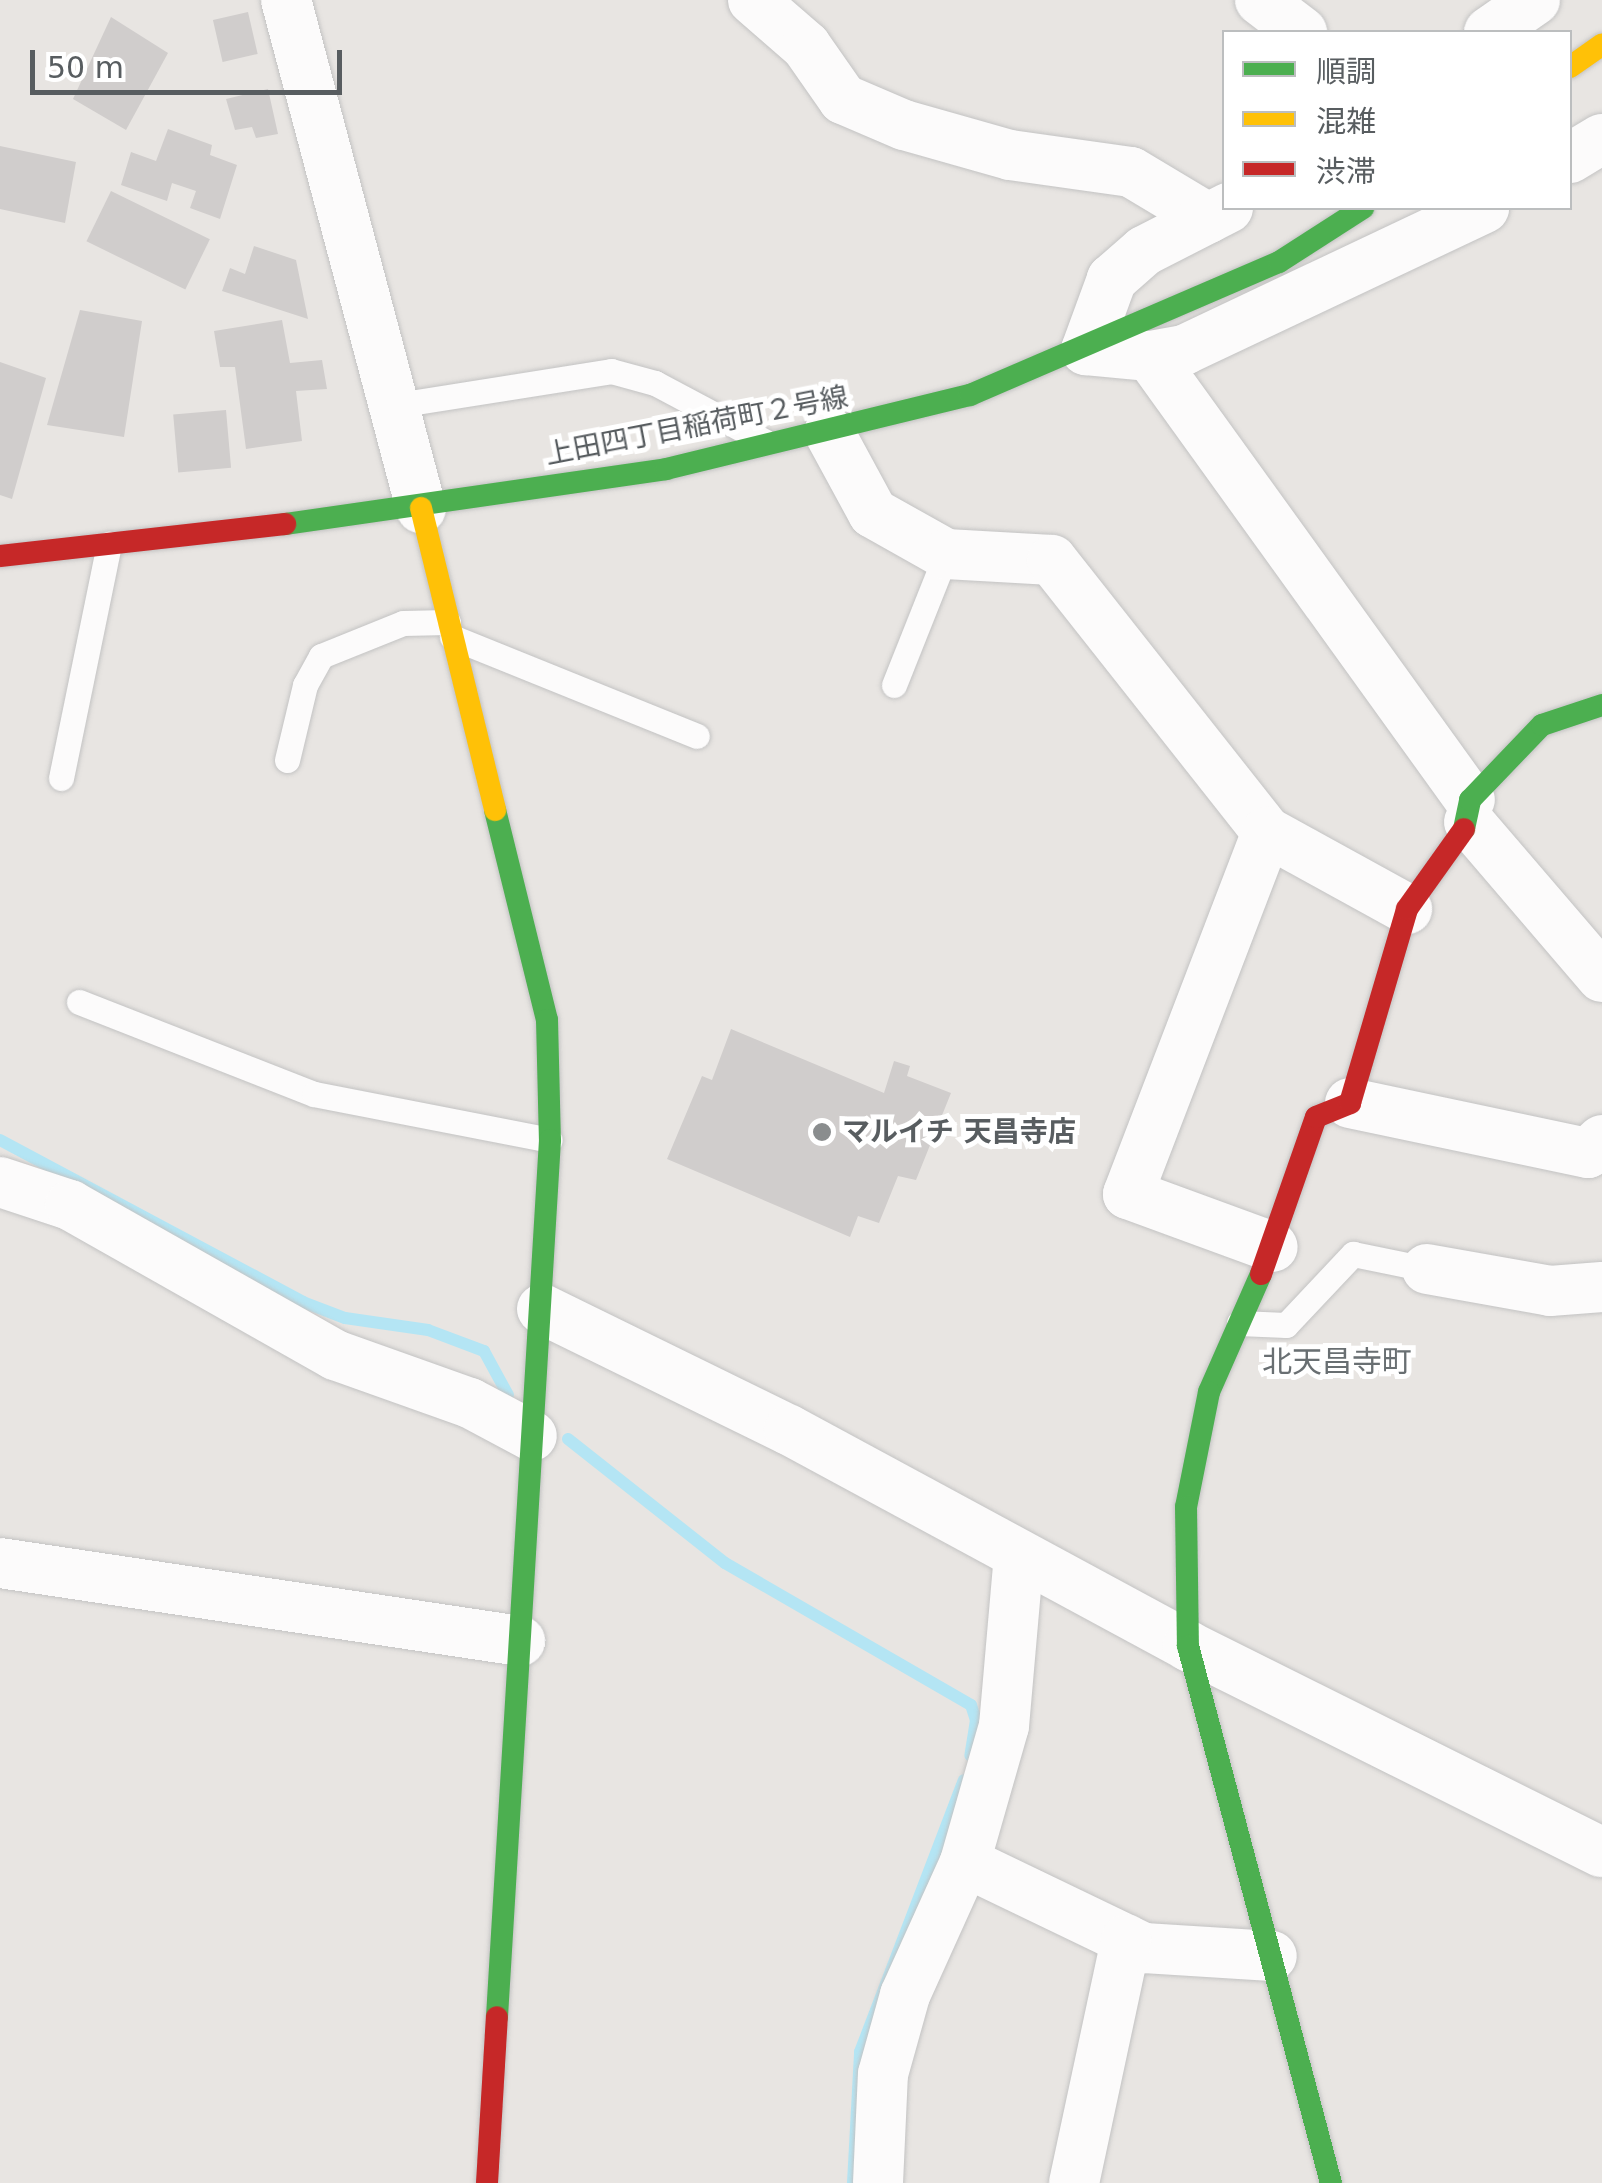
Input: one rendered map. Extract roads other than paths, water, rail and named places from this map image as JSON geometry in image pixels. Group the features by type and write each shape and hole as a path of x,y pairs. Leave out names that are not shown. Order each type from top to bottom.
{"street":[{"path":"286,0 421,508 547,1020 550,1140 542,1309 487,2183"},
{"path":"754,0 806,46 842,99 904,125 1010,155 1131,172 1218,212"},
{"path":"1260,0 1299,30"},
{"path":"1492,30 1535,0"},
{"path":"1572,66 1602,44"},
{"path":"1572,157 1602,139"},
{"name":"上田四丁目稲荷町２号線","path":"0,556 421,508 829,432 970,395 1086,350 1279,262 1359,210"},
{"path":"1218,212 1144,250 1112,279 1086,350 1150,356 1184,350 1480,210"},
{"path":"1150,356 1470,811 1602,978"},
{"path":"829,432 874,513 946,554 1052,560 1267,832 1407,908"},
{"path":"1350,1103 1407,908 1470,811 1542,725 1602,705"},
{"path":"1267,832 1128,1194 1273,1246"},
{"path":"1332,2183 1188,1646 1186,1507 1209,1392 1273,1246 1316,1117 1350,1103 1588,1153 1602,1140"},
{"path":"0,1182 70,1205 335,1355 470,1403 532,1436"},
{"path":"1427,1270 1550,1291 1602,1287"},
{"path":"542,1309 790,1430 1188,1646 1602,1852"},
{"path":"878,2183 877,2126 888,2058 905,1995 965,1862 1004,1726 1019,1556"},
{"path":"0,1564 520,1641"},
{"path":"965,1862 1144,1948 1272,1956"},
{"path":"1074,2183 1126,1940"}],"lane":[{"path":"392,406 611,371 656,383 773,445"},
{"path":"61,778 109,544"},
{"path":"894,685 946,554"},
{"path":"287,760 306,685 321,656 404,623 450,630 697,736"},
{"path":"79,1002 314,1094 550,1140"},
{"path":"1240,1323 1286,1326 1353,1254 1427,1270"}],"waterway":[{"path":"0,1140 303,1302 345,1318 428,1330 484,1351 508,1395"},
{"path":"568,1439 725,1563 971,1705 976,1720 970,1756"},
{"path":"853,2183 860,2052 964,1780"}],"place":[{"name":"マルイチ 天昌寺店","path":"822,1132"}],"district":[{"name":"北天昌寺町","path":"1337,1362"}]}
